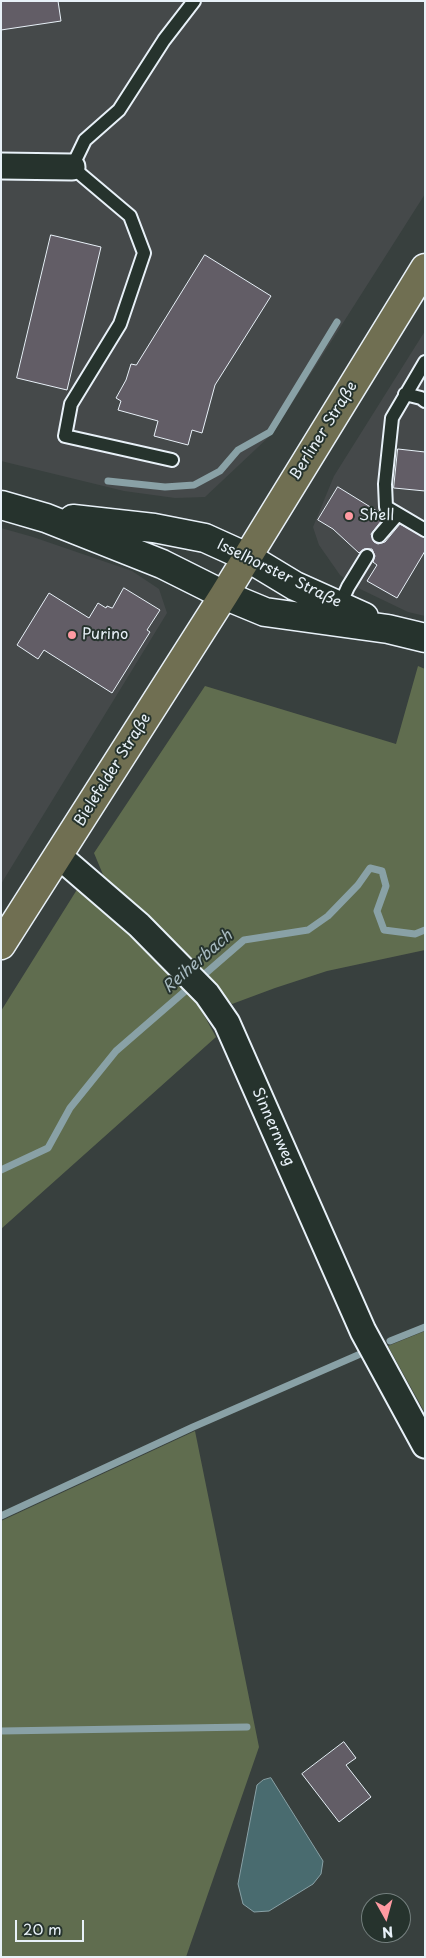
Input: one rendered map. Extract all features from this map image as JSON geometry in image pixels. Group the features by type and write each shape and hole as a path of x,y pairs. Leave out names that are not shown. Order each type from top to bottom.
{"main road":[{"name":"Berliner Straße","path":"224,595 425,268"},
{"name":"Bielefelder Straße","path":"1,945 224,595"}],"street":[{"path":"1,166 72,167"},
{"name":"Isselhorster Straße","path":"1,505 46,518 174,569 224,595 265,612 336,613"},
{"name":"Isselhorster Straße","path":"46,518 82,520 205,538 247,557 336,613 425,638"},
{"name":"Sinnernweg","path":"59,856 139,924 203,990 227,1023 363,1331 425,1445"}],"lane":[{"path":"172,460 65,436 70,404 120,324 144,253 130,216 72,167 85,140 120,110 164,40 194,1"},
{"path":"425,362 392,418 385,484 386,508 425,530"},
{"path":"405,394 421,398 425,401"},
{"path":"379,536 398,514"},
{"path":"336,613 348,587 367,556"}],"shaded area":[{"path":"1,1 425,1 425,194 273,433 205,497 175,498 124,491 1,461"},
{"path":"425,331 425,616 408,612 358,588 340,575 319,545 313,527 334,476"},
{"path":"1,528 132,571 159,589 167,613 1,884"}],"green space":[{"path":"418,666 425,669 425,950 327,971 232,1004 214,982 104,877 94,853 205,686 396,744"},
{"path":"78,888 195,999 216,1037 1,1229 1,1011"},
{"path":"425,1331 425,1413 388,1346"},
{"path":"195,1431 259,1747 186,1957 1,1957 1,1521"}],"water":[{"path":"271,1778 323,1861 321,1874 313,1884 269,1911 254,1912 243,1904 238,1884 257,1785 263,1780"}],"building":[{"path":"1,1 58,1 61,21 1,30"},
{"path":"51,235 101,247 67,390 17,378"},
{"path":"205,255 271,296 215,385 202,433 192,430 188,445 154,436 158,421 118,410 121,401 116,398 126,380 131,364 136,365"},
{"path":"398,449 425,452 425,491 394,488"},
{"path":"338,487 385,516 371,534 374,542 378,544 385,542 400,524 425,538 425,551 397,598 367,581 377,565 373,562 375,556 372,549 364,549 359,553 333,529 318,520"},
{"path":"124,588 160,610 147,630 150,632 112,693 44,650 38,659 17,645 49,593 89,618 98,603 106,608 107,606 112,608"},
{"path":"344,1742 356,1758 346,1765 371,1797 339,1822 302,1774"}],"waterway":[{"path":"108,481 165,487 194,485 220,471 238,450 270,432 337,322"},
{"name":"Reiherbach","path":"1,1170 48,1148 70,1108 116,1051 244,940 308,930 328,916 358,885 370,868 382,871 386,886 377,911 384,930 415,934 425,930"},
{"path":"390,1341 425,1327"},
{"path":"1,1516 193,1427 358,1355"},
{"path":"1,1731 247,1727"}],"place":[{"name":"Shell","path":"349,516"},
{"name":"Purino","path":"72,635"}]}
